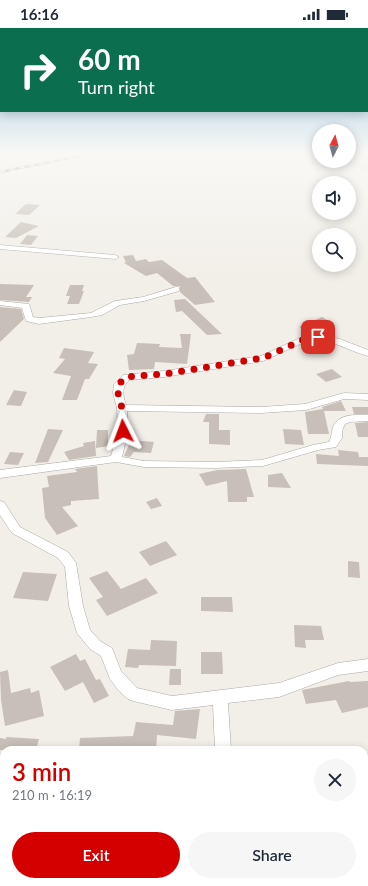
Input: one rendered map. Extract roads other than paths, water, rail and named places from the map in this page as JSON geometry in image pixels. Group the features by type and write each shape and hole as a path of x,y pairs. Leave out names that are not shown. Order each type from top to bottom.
{"street":[{"path":"0,247 116,257"},
{"path":"0,303 26,306 29,319 39,321 91,315 99,313 118,303 144,299 176,289"},
{"path":"116,459 123,431 122,408 118,393 119,384 126,377 164,374 263,358 307,338 318,337 337,340 368,353"},
{"path":"122,408 262,410 306,407 344,396 368,397"},
{"path":"0,474 116,459 144,464 216,466 263,463 317,447 332,445 337,438 336,430 339,424 345,420 368,418"},
{"path":"0,505 16,530 64,555 71,566 76,606 84,633 95,645 107,652 115,674 124,686 133,694 172,703 279,690 338,669 368,665"},
{"path":"220,697 223,746"}]}
